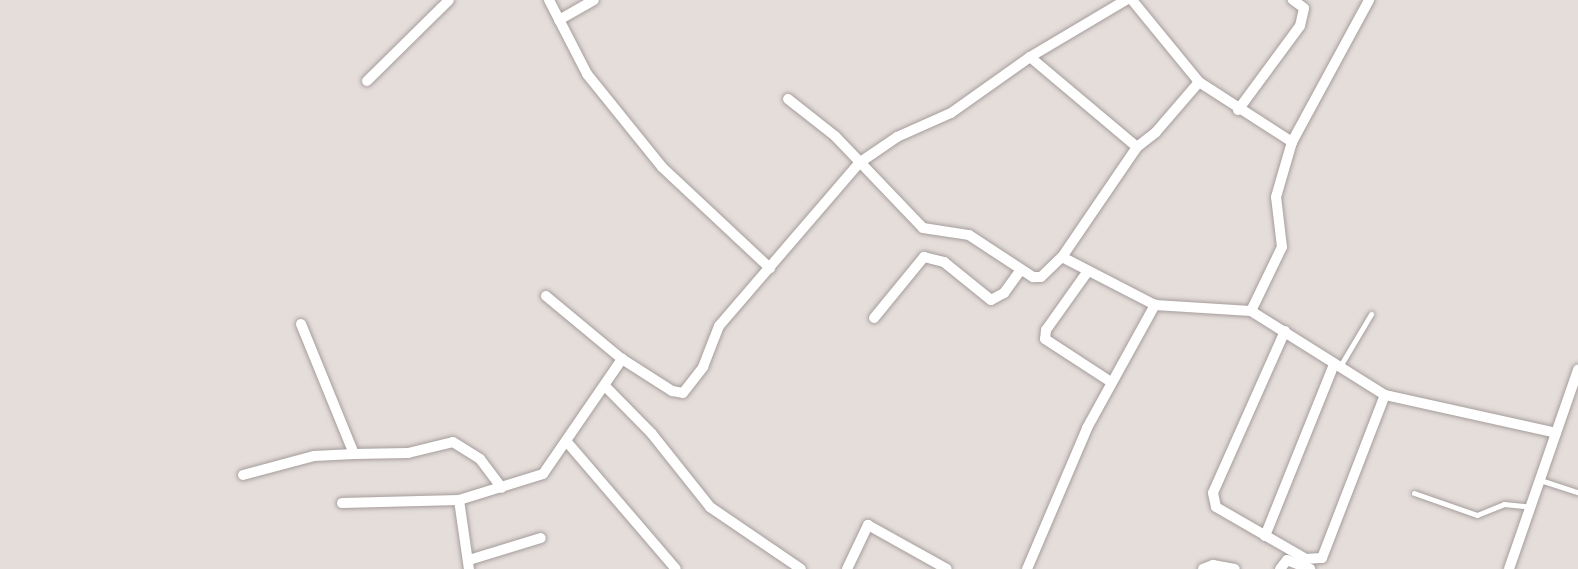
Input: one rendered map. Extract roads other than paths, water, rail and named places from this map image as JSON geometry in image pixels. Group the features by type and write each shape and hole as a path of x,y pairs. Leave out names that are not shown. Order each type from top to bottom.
{"street":[{"path":"367,81 449,0"},
{"path":"549,0 587,74 671,178 770,268"},
{"path":"559,20 594,0"},
{"path":"546,296 622,359 672,391 683,393 703,367 719,326 859,163 897,137 951,113 1030,57 1126,0"},
{"path":"1132,0 1199,82 1238,110 1292,142"},
{"path":"1238,110 1300,26 1304,8 1293,0"},
{"path":"1251,311 1282,247 1276,197 1292,142 1370,0"},
{"path":"1030,57 1137,147"},
{"path":"788,99 835,136 923,228 969,235 1021,270 1041,277 1062,257 1137,147 1156,132 1199,82"},
{"path":"874,318 924,257 944,262 991,300 1004,293 1021,270"},
{"path":"1062,257 1155,305 1251,311 1385,395 1556,433"},
{"path":"1088,271 1046,330 1045,339 1111,382"},
{"path":"1027,569 1076,452 1111,382 1155,305"},
{"path":"301,324 354,454"},
{"path":"1285,331 1211,499 1216,508 1306,559 1322,558 1385,395"},
{"path":"342,503 459,500 546,472 622,359"},
{"path":"1265,536 1336,366"},
{"path":"1509,569 1578,370"},
{"path":"605,386 652,435 710,507 802,569"},
{"path":"243,475 314,456 408,453 453,442 480,459 502,488"},
{"path":"567,442 676,569"},
{"path":"459,500 469,565 541,538"},
{"path":"846,569 868,525 947,569"},
{"path":"1280,569 1287,560 1310,569"},
{"path":"1203,569 1213,565 1235,569"}],"lane":[{"path":"1336,366 1371,314"},
{"path":"1540,480 1578,492"},
{"path":"1414,493 1477,515 1504,505 1531,507"}]}
